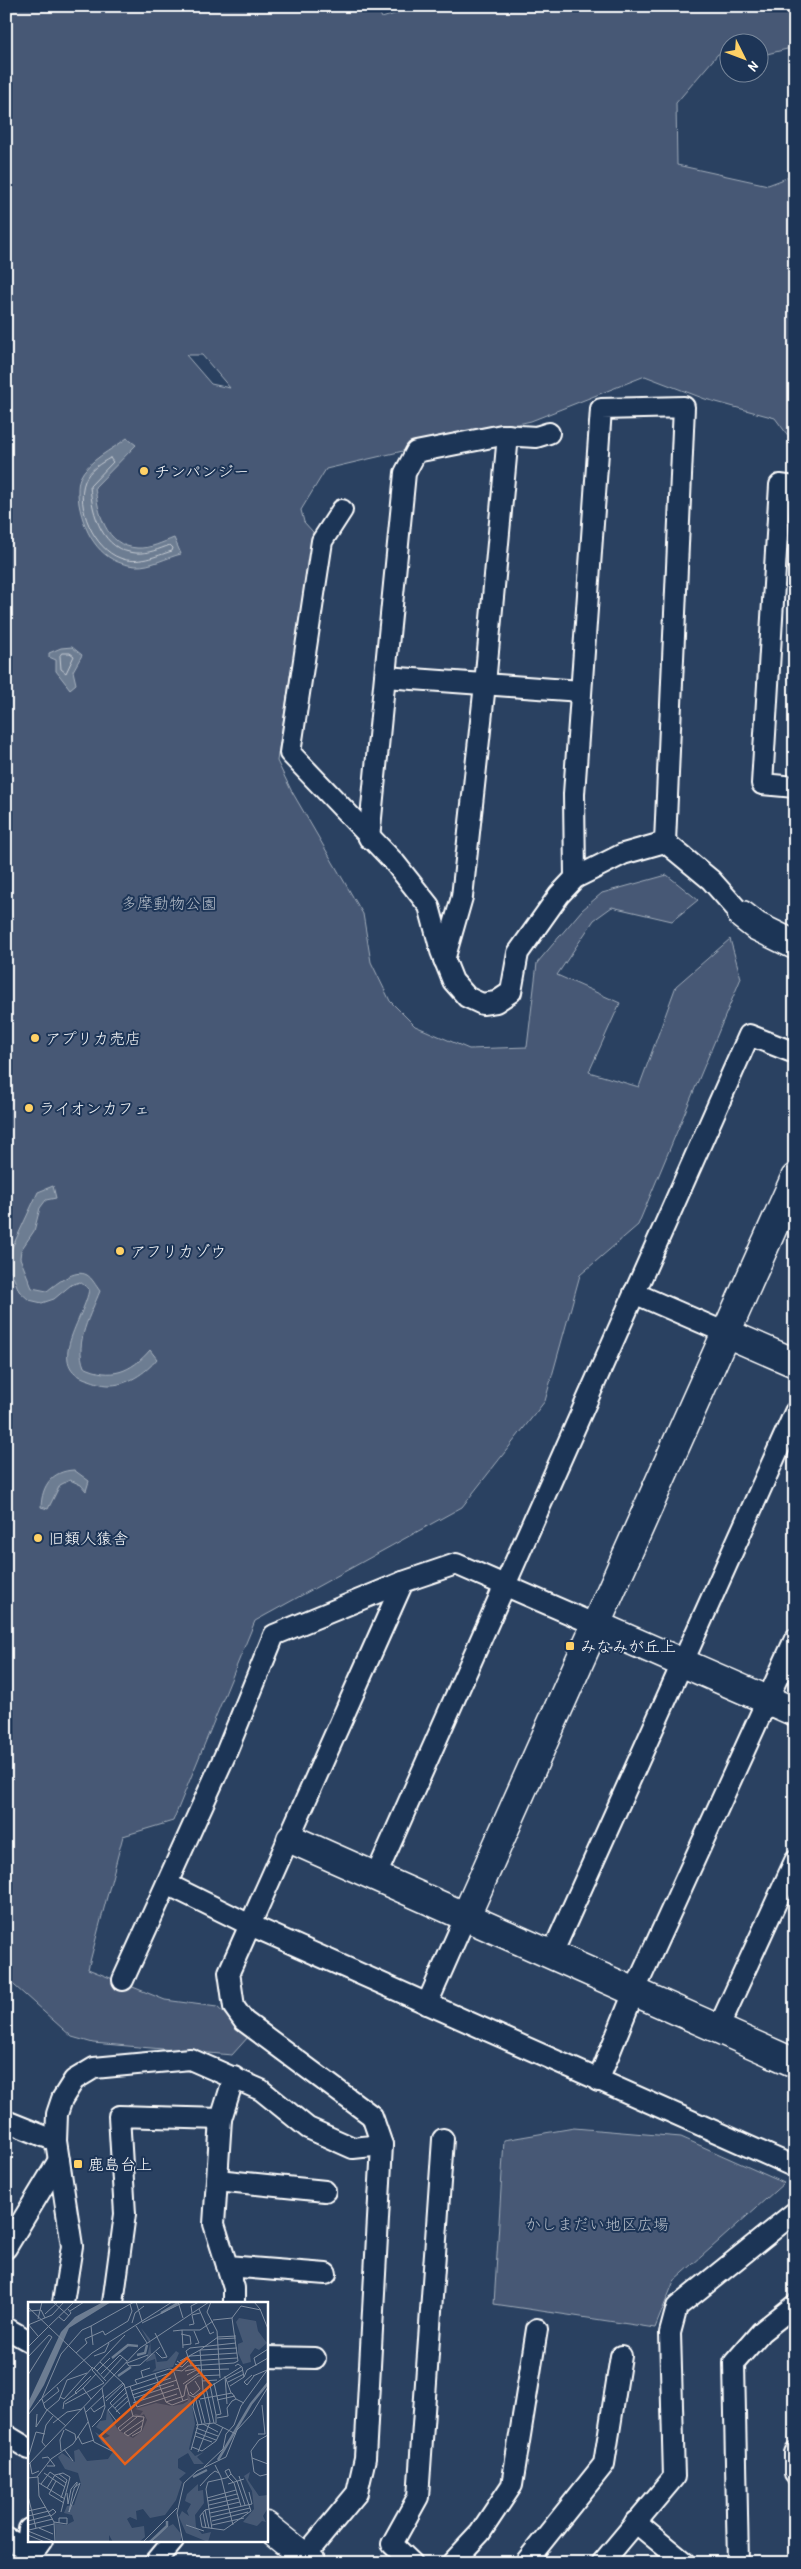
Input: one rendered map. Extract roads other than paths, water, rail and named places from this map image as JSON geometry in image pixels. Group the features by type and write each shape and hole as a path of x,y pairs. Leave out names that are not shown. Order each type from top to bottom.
{"street":[{"path":"575,878 574,794 600,410 684,407 665,842"},
{"path":"369,838 405,473 416,452 508,435 536,437 549,433"},
{"path":"444,960 462,897 485,684 508,435"},
{"path":"795,487 780,485 762,784 795,787"},
{"path":"342,510 322,540 290,753 369,838 395,863 429,906 444,960 453,981 467,997 482,1004 496,1002 511,992 518,954 559,895 575,878 623,854 665,842"},
{"path":"385,677 581,691"},
{"path":"665,842 711,880 742,915 756,926 795,945"},
{"path":"375,1878 749,1035 795,1053"},
{"path":"427,2004 795,1178"},
{"path":"634,1293 795,1363"},
{"path":"551,1956 795,1412"},
{"path":"123,1980 226,1753 274,1634 403,1582 456,1564 795,1712"},
{"path":"268,2528 305,2561 357,2493 365,2458 382,2145 372,2116 244,2021 234,2007 229,1972 291,1839 403,1582"},
{"path":"598,2081 634,1992 795,1639"},
{"path":"291,1839 375,1878 795,2063"},
{"path":"718,2029 795,1862"},
{"path":"167,1884 250,1925 795,2167"},
{"path":"63,2302 72,2246 58,2150 57,2114 62,2099 74,2080 94,2068 190,2059 234,2076 261,2090 308,2128 353,2148 382,2145"},
{"path":"234,2076 221,2119 214,2224 234,2288 234,2302"},
{"path":"113,2302 126,2214 119,2116 221,2119"},
{"path":"6,2122 58,2150"},
{"path":"412,2563 392,2544 418,2497 443,2139"},
{"path":"6,2248 58,2150"},
{"path":"216,2180 325,2191"},
{"path":"602,2563 674,2477 670,2333 677,2307 795,2212"},
{"path":"227,2266 326,2274"},
{"path":"738,2563 734,2363 761,2332 795,2306"},
{"path":"6,2328 28,2340"},
{"path":"452,2563 480,2533 512,2485 537,2329"},
{"path":"268,2356 315,2358"},
{"path":"525,2563 604,2464 621,2356"},
{"path":"6,2435 28,2448"},
{"path":"795,2452 795,2474"},
{"path":"635,2522 685,2563"},
{"path":"6,2538 30,2551"},
{"path":"155,2563 172,2542"}],"water":[{"path":"127,438 136,445 95,487 98,507 105,526 117,541 126,546 137,548 152,546 174,538 181,554 141,566 124,564 114,560 97,546 86,527 79,501 78,484 84,472 94,461"},
{"path":"72,647 82,655 73,671 76,684 70,689 56,671 56,660 49,657 49,653 61,648"},
{"path":"53,1186 56,1198 46,1200 40,1208 34,1231 21,1250 20,1258 32,1288 47,1291 71,1275 82,1273 91,1278 100,1291 82,1338 81,1358 84,1367 103,1373 120,1372 135,1364 150,1350 157,1359 141,1374 129,1381 115,1385 101,1384 76,1374 69,1364 70,1340 89,1289 80,1282 71,1285 54,1299 42,1303 29,1300 19,1291 10,1269 10,1252 38,1192"},
{"path":"74,1470 89,1481 86,1491 81,1485 70,1480 60,1485 48,1509 41,1507 43,1492 54,1476"}],"place":[{"name":"チンパンジー","path":"144,471"},
{"name":"アプリカ売店","path":"35,1038"},
{"name":"ライオンカフェ","path":"29,1108"},
{"name":"アフリカゾウ","path":"120,1251"},
{"name":"旧類人猿舎","path":"38,1538"},
{"name":"みなみが丘上","path":"570,1646"},
{"name":"鹿島台上","path":"78,2164"}],"park label":[{"name":"多摩動物公園","path":"169,903"},
{"name":"かしまだい地区広場","path":"597,2224"}]}
